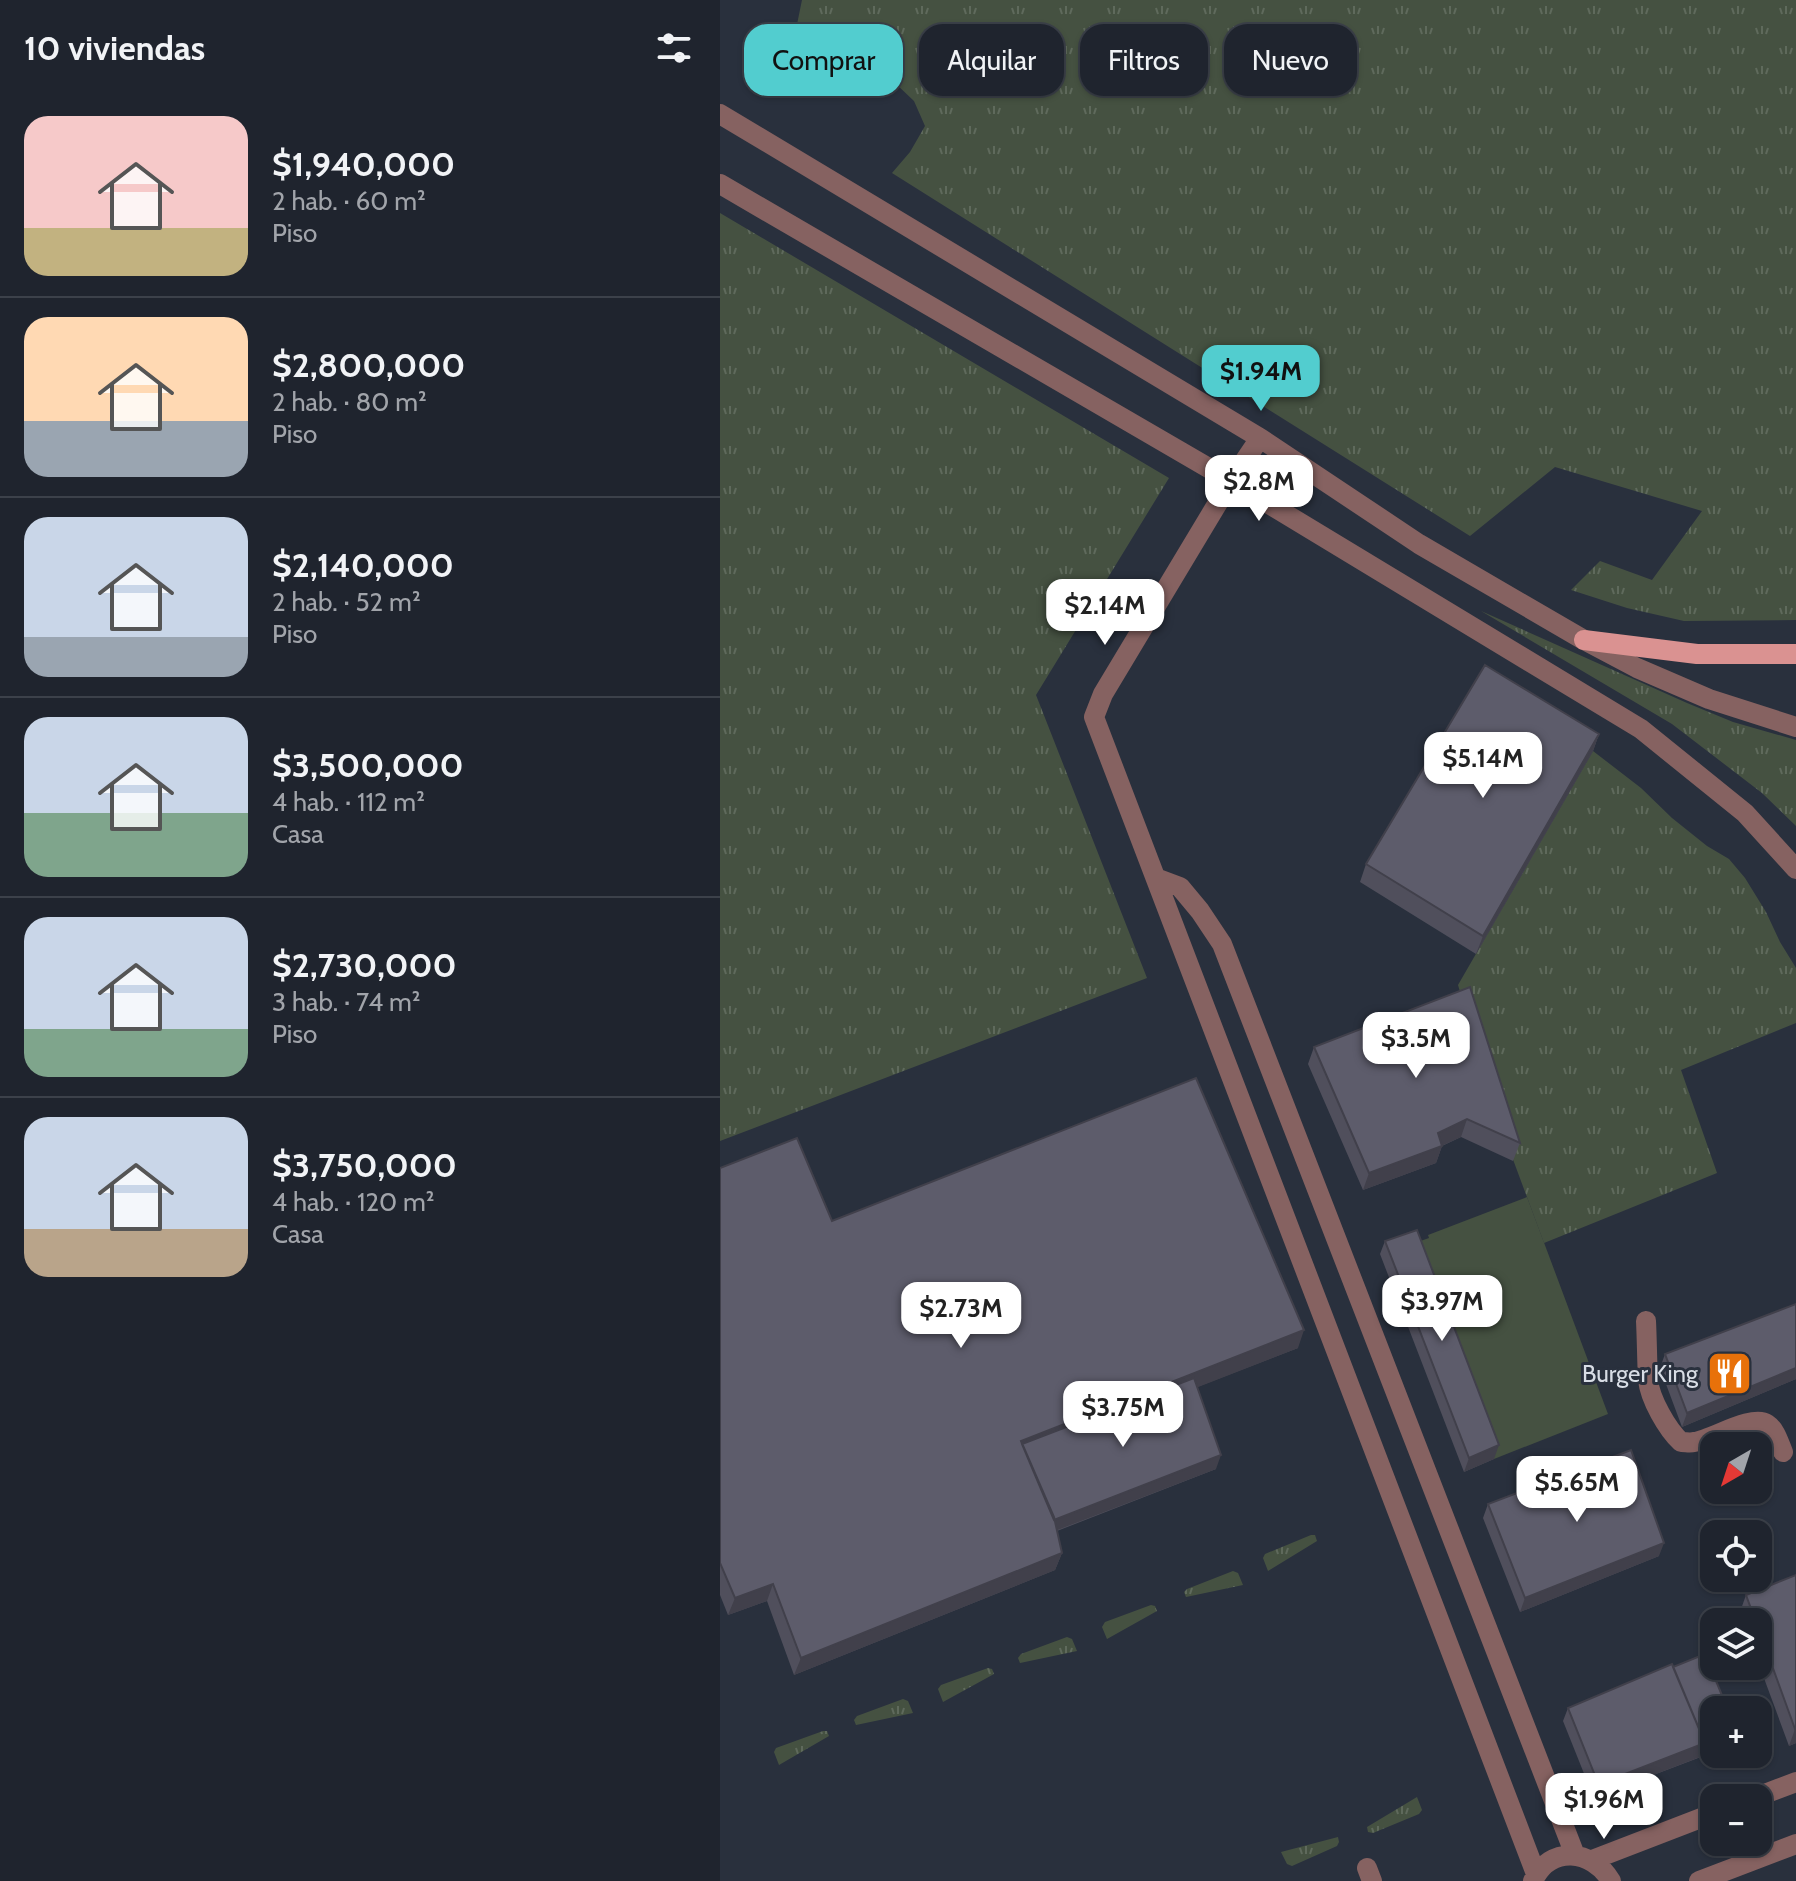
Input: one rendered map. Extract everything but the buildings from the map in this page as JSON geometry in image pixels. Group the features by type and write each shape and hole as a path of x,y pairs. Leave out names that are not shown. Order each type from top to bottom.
{"main road":[{"path":"1584,640 1697,654 1796,654"}],"street":[{"path":"720,114 1260,438 1419,544 1584,640 1637,668 1709,699 1796,727"},
{"path":"720,184 1231,481 1641,729 1745,813 1796,869"},
{"path":"1260,438 1103,694 1094,717 1533,1879 1553,1859 1584,1858 1700,1818"},
{"path":"1156,878 1180,887 1222,944 1584,1858 1602,1868 1611,1881"},
{"path":"1646,1321 1648,1383 1662,1419 1673,1435 1681,1442 1695,1442 1737,1426 1761,1421 1774,1432 1783,1452"},
{"path":"1772,1791 1796,1782"},
{"path":"1699,1881 1796,1844"}],"green space":[{"path":"802,0 1796,0 1796,620 1684,621 1627,608 1571,590 1600,561 1652,580 1702,511 1555,467 1470,536 892,173 910,152 925,126 914,101 903,91 903,24 797,24"},
{"path":"720,213 1169,478 1036,695 1147,978 720,1141"},
{"path":"1481,611 1733,722 1796,740 1796,826 1762,793 1672,724"},
{"path":"1593,751 1707,846 1729,859 1745,878 1796,968 1796,1023 1681,1070 1717,1173 1544,1243 1498,1119 1458,985"},
{"path":"1527,1197 1608,1414 1494,1459 1412,1244"},
{"path":"1315,1535 1317,1541 1268,1571 1263,1558 1265,1554"},
{"path":"1233,1571 1238,1573 1243,1585 1186,1597 1184,1592 1187,1589"},
{"path":"1151,1605 1157,1611 1107,1639 1102,1627 1105,1622"},
{"path":"1067,1637 1072,1639 1077,1651 1020,1663 1018,1658 1021,1654"},
{"path":"988,1668 994,1674 943,1702 938,1689 941,1685"},
{"path":"903,1699 908,1701 913,1713 856,1725 854,1720 857,1716"},
{"path":"827,1731 829,1736 779,1765 774,1752 776,1748"},
{"path":"1417,1797 1422,1810 1419,1814 1373,1833 1368,1832 1367,1827"},
{"path":"1338,1837 1337,1846 1292,1866 1287,1864 1281,1852"}],"place":[{"name":"Burger King","path":"1729,1374"}]}
